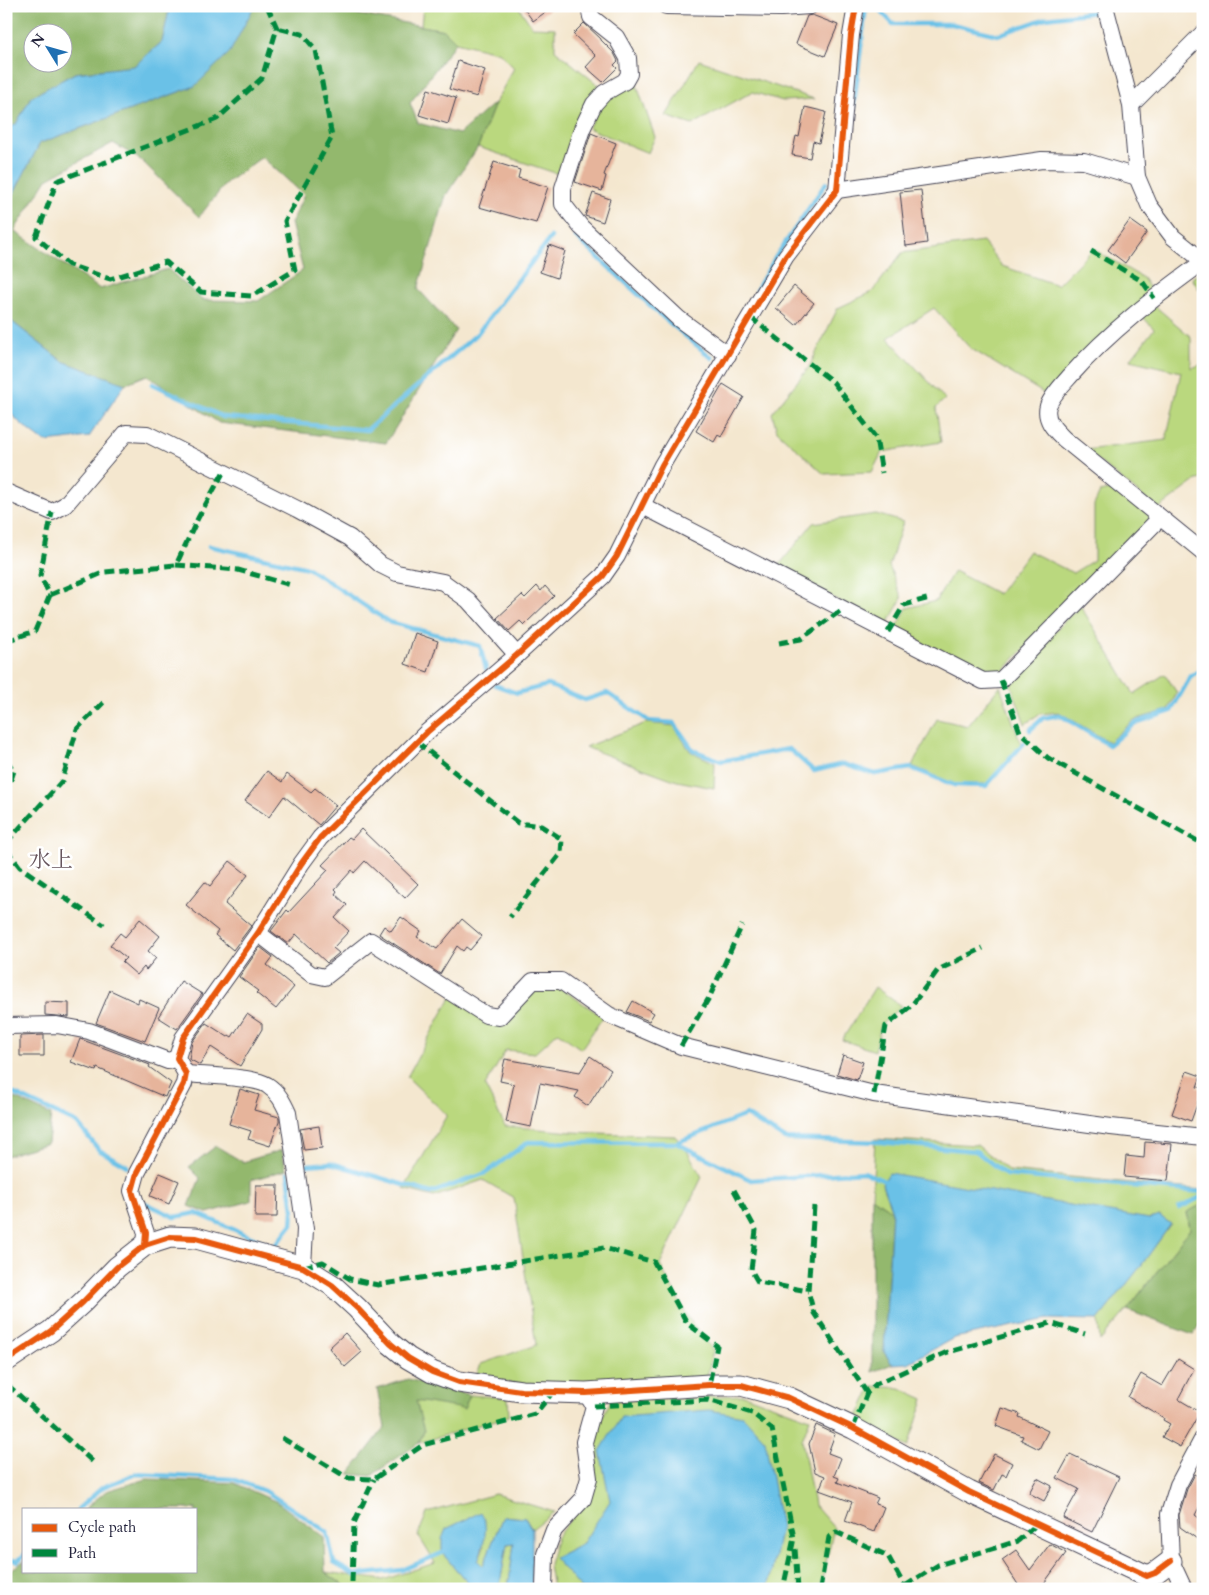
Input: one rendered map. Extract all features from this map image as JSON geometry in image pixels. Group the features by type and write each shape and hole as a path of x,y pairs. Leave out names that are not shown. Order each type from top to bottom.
{"street":[{"path":"589,6 591,16 616,37 628,58 629,74 625,81 604,93 594,104 582,129 563,188 563,204 580,227 679,319 728,354"},
{"path":"666,6 781,8 810,6"},
{"path":"145,1245 146,1233 132,1191 137,1173 184,1084 186,1074 178,1058 183,1038 258,934 301,864 320,838 427,732 518,655 603,576 617,556 662,465 786,256 837,190 851,35 856,6"},
{"path":"1106,6 1131,106 1137,177 1149,205 1173,237 1203,261 1154,298 1087,357 1059,388 1048,407 1049,423 1064,439 1203,552"},
{"path":"1131,106 1203,33"},
{"path":"837,190 1042,160 1084,161 1137,177"},
{"path":"6,492 52,512 65,505 126,433 147,434 297,509 350,538 381,566 397,573 443,582 468,600 518,655"},
{"path":"643,506 983,681 1001,680 1160,518"},
{"path":"258,934 311,974 325,976 371,941 486,1015 499,1017 533,981 561,981 609,1015 680,1046 874,1094 1203,1138"},
{"path":"6,1026 57,1025 89,1031 168,1061 178,1058"},
{"path":"186,1074 247,1080 267,1085 281,1098 288,1113 305,1229 303,1267"},
{"path":"6,1361 51,1331 117,1267 145,1245 170,1237 196,1238 303,1267 332,1285 391,1344 408,1358 432,1372 459,1382 521,1391 586,1393 709,1385 741,1385 789,1398 853,1428 969,1492 1147,1576 1155,1573 1171,1560"},
{"path":"544,1589 545,1554 554,1530 582,1498 588,1478 584,1442 594,1406 586,1393"},
{"path":"1184,1589 1171,1560 1169,1514 1178,1485 1203,1438"}],"green space":[{"path":"6,6 170,6 162,42 134,67 75,73 31,97 16,124 6,130"},
{"path":"253,6 352,6 350,13 444,30 456,42 410,103 418,123 459,134 496,101 478,147 446,195 418,289 456,330 386,443 219,423 147,375 125,384 62,361 6,317 6,208 40,143 195,86","holes":["113,143 141,160 199,217 226,183 262,157 304,195 291,223 303,270 258,301 202,300 168,269 100,289 14,231 47,179"]},
{"path":"423,6 518,6 532,27 555,28 555,50 602,88 561,175 478,147 496,101 514,68 500,53 456,42 444,30 421,26"},
{"path":"699,60 814,99 783,101 752,92 692,125 666,116"},
{"path":"635,80 655,137 648,153 588,128 602,101"},
{"path":"983,242 1002,266 1057,285 1093,249 1143,278 1153,293 1048,396 970,348 934,308 888,338 945,399 936,408 941,442 882,452 872,472 824,474 777,431 772,413 809,367 838,308 872,292 902,253"},
{"path":"1203,270 1203,296 1192,278"},
{"path":"1155,306 1191,337 1191,368 1203,364 1203,479 1197,480 1158,509 1085,450 1166,440 1181,372 1130,360 1154,329 1142,316"},
{"path":"1117,488 1152,517 1000,674 985,675 895,630 907,608 936,601 954,571 998,594 1029,551 1073,573 1094,560 1094,505 1100,492"},
{"path":"876,514 903,522 889,566 902,598 887,625 776,569 813,523"},
{"path":"1080,605 1134,694 1165,674 1177,693 1168,710 1134,720 1109,742 1059,712 1039,714 1025,724 1009,679"},
{"path":"1000,686 1021,744 986,784 955,784 912,766 937,719 968,726"},
{"path":"646,723 674,726 690,751 715,763 714,788 677,781 585,747"},
{"path":"536,986 559,987 603,1017 581,1049 558,1032 535,1053 506,1050 485,1086 505,1126 571,1132 675,1136 686,1149 702,1177 660,1265 689,1319 713,1350 707,1377 584,1386 519,1385 476,1376 481,1364 536,1345 514,1198 483,1180 434,1197 404,1189 447,1115 407,1077 451,997 495,1024"},
{"path":"875,987 901,1006 881,1025 875,1051 842,1040"},
{"path":"6,1094 51,1115 48,1143 6,1156"},
{"path":"875,1139 977,1145 1009,1171 1203,1190 1203,1204 1187,1213 1190,1229 1127,1310 1100,1341 1098,1320 1171,1224 1160,1216 1149,1219 882,1184 892,1211 872,1197"},
{"path":"216,1146 243,1162 282,1150 286,1170 251,1180 251,1201 207,1213 189,1206 200,1178 189,1167"},
{"path":"872,1197 892,1211 884,1352 892,1364 872,1372"},
{"path":"1199,1206 1203,1214 1203,1319 1193,1335 1127,1310 1190,1229 1187,1212"},
{"path":"408,1379 470,1395 464,1409 416,1401 424,1431 419,1443 371,1476 349,1474 385,1427 377,1389"},
{"path":"872,1386 900,1388 924,1399 908,1447 856,1421"},
{"path":"406,1390 508,1398 509,1416 419,1443"},
{"path":"744,1395 810,1419 802,1440 814,1505 834,1528 820,1589 768,1589 781,1527 600,1451 611,1501 583,1543 555,1558 582,1589 553,1589 549,1564 557,1537 594,1489 590,1441 611,1400"},
{"path":"147,1479 234,1483 277,1502 324,1537 325,1572 349,1589 6,1589 6,1573 22,1562 22,1572 198,1572 198,1508 86,1508 106,1491"},
{"path":"495,1494 554,1512 532,1529 525,1518 503,1516 483,1566 478,1561 484,1546 442,1553 473,1589 349,1589 325,1572 383,1580 435,1563 418,1535 427,1513"},
{"path":"514,1543 508,1589 485,1589 500,1584 507,1544"}],"water":[{"path":"170,6 254,7 230,52 195,86 40,143 6,208 6,130 16,124 31,97 75,73 134,66 162,42"},
{"path":"6,317 62,361 125,384 89,437 45,442 21,424 6,408"},
{"path":"889,1173 1149,1219 1160,1216 1171,1224 1098,1320 1048,1319 954,1338 908,1363 892,1364 884,1352 892,1211 882,1184"},
{"path":"709,1410 743,1416 765,1440 781,1527 768,1589 582,1589 554,1558 583,1543 610,1501 600,1451 621,1417"},
{"path":"481,1512 484,1518 485,1530 484,1543 478,1561 483,1566 503,1516 525,1518 532,1529 532,1589 508,1589 514,1543 507,1544 500,1584 485,1589 473,1589 442,1553 442,1539 446,1529"}],"building":[{"path":"522,6 554,6 533,21"},
{"path":"812,15 838,25 825,56 796,44 807,16"},
{"path":"584,23 614,53 618,61 614,65 617,68 603,82 586,67 596,56 573,34"},
{"path":"458,61 485,70 477,97 449,89"},
{"path":"428,89 456,98 448,124 419,115"},
{"path":"805,107 826,112 819,143 813,141 810,158 792,155 796,136 799,137"},
{"path":"591,133 616,143 604,175 606,176 602,191 575,182"},
{"path":"494,162 520,170 518,178 548,187 536,223 479,207"},
{"path":"921,190 927,243 906,246 900,192"},
{"path":"593,193 610,199 603,222 585,216"},
{"path":"1130,220 1147,232 1125,263 1108,250"},
{"path":"549,245 565,251 557,278 540,272"},
{"path":"794,286 814,303 796,325 776,308"},
{"path":"723,384 744,397 721,437 718,435 714,442 696,431"},
{"path":"537,586 541,591 545,586 554,596 524,625 520,621 509,631 497,618 522,595 525,598"},
{"path":"415,633 438,641 428,672 405,664"},
{"path":"267,771 282,782 287,774 311,792 315,788 336,805 319,825 284,796 269,817 245,801"},
{"path":"361,829 418,884 405,898 365,861 354,873 352,870 335,889 337,891 335,894 347,905 335,918 349,931 333,948 339,953 327,963 296,934 288,944 271,931 287,910 289,912 328,870 322,865 349,837 352,839"},
{"path":"230,861 248,875 225,904 251,926 233,950 215,935 218,931 186,905 205,882 210,886"},
{"path":"401,917 421,931 417,937 437,949 462,919 482,936 470,950 466,947 463,951 457,946 440,974 379,934 384,926 391,931"},
{"path":"140,919 160,936 148,951 156,958 146,970 144,967 137,975 122,962 126,958 110,945 120,933 125,937"},
{"path":"260,947 273,957 267,965 294,987 276,1009 256,993 258,991 239,977"},
{"path":"181,981 202,994 177,1029 158,1017"},
{"path":"110,990 138,1003 139,999 159,1008 145,1041 96,1023"},
{"path":"633,1001 654,1013 649,1021 627,1012"},
{"path":"45,1002 69,1003 69,1017 45,1015"},
{"path":"247,1014 262,1024 262,1029 240,1066 211,1047 200,1065 189,1059 192,1042 206,1023 228,1037 229,1035 232,1037"},
{"path":"44,1035 44,1056 20,1056 20,1036"},
{"path":"80,1039 150,1065 149,1067 171,1083 165,1097 97,1068 96,1071 71,1062"},
{"path":"843,1055 863,1062 857,1080 837,1074"},
{"path":"590,1056 611,1070 588,1106 575,1097 579,1091 540,1083 531,1127 506,1122 514,1084 500,1081 505,1059 580,1072"},
{"path":"1187,1071 1201,1076 1197,1087 1203,1088 1191,1121 1172,1114"},
{"path":"240,1089 259,1095 254,1110 279,1117 270,1146 248,1139 251,1131 229,1124"},
{"path":"319,1126 322,1148 304,1150 300,1129"},
{"path":"1145,1142 1172,1144 1168,1181 1124,1177 1126,1156 1144,1158"},
{"path":"160,1173 179,1181 169,1204 150,1196"},
{"path":"256,1185 278,1185 277,1217 255,1217"},
{"path":"345,1333 362,1352 345,1367 329,1348"},
{"path":"1178,1359 1194,1369 1178,1399 1200,1412 1180,1447 1162,1437 1170,1424 1163,1420 1164,1418 1128,1397 1141,1374 1162,1386"},
{"path":"1002,1408 1020,1414 1019,1417 1048,1431 1039,1449 1021,1440 1023,1436 996,1426"},
{"path":"816,1425 835,1434 828,1453 841,1458 834,1476 839,1478 837,1482 878,1498 875,1504 884,1507 874,1532 845,1521 852,1502 819,1490 825,1476 815,1472 809,1444"},
{"path":"994,1454 1012,1463 1006,1476 1002,1474 994,1490 979,1483"},
{"path":"1070,1454 1119,1477 1092,1532 1063,1518 1079,1489 1057,1478"},
{"path":"1195,1474 1203,1478 1203,1500 1195,1515 1203,1521 1203,1543 1180,1527 1179,1515 1187,1489"},
{"path":"1037,1478 1052,1486 1044,1501 1029,1493"},
{"path":"1050,1544 1066,1553 1042,1586 1037,1589 1021,1589 1002,1560 1016,1550 1030,1570"}],"waterway":[{"path":"848,153 866,6 877,7 893,24 952,24 998,35 1046,18 1096,12 1095,6"},
{"path":"757,289 777,255 826,183"},
{"path":"153,384 223,417 367,430 477,334 551,237"},
{"path":"576,237 664,318 712,358"},
{"path":"209,546 308,568 389,622 480,646 486,669"},
{"path":"1030,730 1043,718 1060,715 1109,745 1135,723 1171,711 1191,676 1203,668"},
{"path":"495,685 517,693 548,685 585,700 607,693 649,721 674,723 693,750 721,761 789,749 814,771 843,764 875,774 911,768 954,785 986,786 1024,743"},
{"path":"6,1090 77,1123 99,1150 127,1166"},
{"path":"676,1143 746,1115 785,1139 880,1142 976,1151 1006,1175 1203,1192"},
{"path":"307,1165 331,1163 431,1193 486,1173 528,1142 676,1143 751,1180 864,1172 889,1183"},
{"path":"141,1201 175,1217 196,1213 274,1247 292,1224 293,1210 288,1173"},
{"path":"1179,1208 1203,1196"},
{"path":"79,1508 103,1487 136,1474 233,1479 267,1492 327,1532 334,1563 355,1575 402,1570 442,1553"},
{"path":"6,1559 18,1561 22,1557"}],"marked path":[{"path":"267,6 277,28 262,78 217,119 57,181 36,237 69,265 110,279 166,262 201,292 252,296 295,270 285,221 332,137 316,50 302,34 277,28"},
{"path":"1091,251 1142,281 1154,298"},
{"path":"750,317 833,382 876,438 882,473"},
{"path":"50,595 105,572 176,565 198,518 223,473"},
{"path":"6,641 35,631 50,595 40,576 52,512"},
{"path":"176,565 238,570 291,585"},
{"path":"888,632 904,605 930,598"},
{"path":"779,643 801,639 843,609"},
{"path":"1001,680 1020,732 1048,758 1203,844"},
{"path":"6,843 62,781 77,729 105,701"},
{"path":"417,742 518,823 541,826 562,839 561,853 510,917"},
{"path":"6,759 14,771 6,794"},
{"path":"6,849 20,867 104,925"},
{"path":"681,1046 710,996 742,925"},
{"path":"874,1094 886,1026 912,1005 938,970 983,948"},
{"path":"734,1190 756,1230 751,1270 758,1282 808,1291"},
{"path":"814,1206 808,1291 814,1313 867,1393"},
{"path":"303,1267 323,1262 350,1279 378,1285 604,1248 654,1262 687,1323 717,1346 709,1385"},
{"path":"853,1428 867,1393 876,1384 945,1353 1050,1323 1085,1334"},
{"path":"6,1387 10,1387 93,1462"},
{"path":"282,1438 348,1478 374,1479 423,1445 535,1414 553,1392"},
{"path":"594,1406 708,1400 752,1413 772,1429 794,1538 783,1589"},
{"path":"352,1582 354,1523 374,1479"},
{"path":"905,1586 938,1565 1018,1541 1037,1524"},
{"path":"820,1589 829,1537 836,1532 888,1556 906,1589"},
{"path":"795,1549 798,1589"}],"cycle path":[{"path":"145,1245 146,1233 132,1191 137,1173 184,1084 186,1074 177,1058 183,1038 258,933 301,864 320,838 427,732 517,655 603,576 617,556 662,465 786,256 837,190 851,35 856,6"},
{"path":"6,1361 51,1331 117,1267 145,1245 170,1237 196,1238 303,1267 332,1285 391,1344 408,1358 432,1372 459,1382 521,1391 586,1393 709,1385 741,1385 789,1398 853,1428 969,1492 1147,1576 1155,1573 1171,1561"}],"district":[{"name":"水上","path":"51,859"}]}
